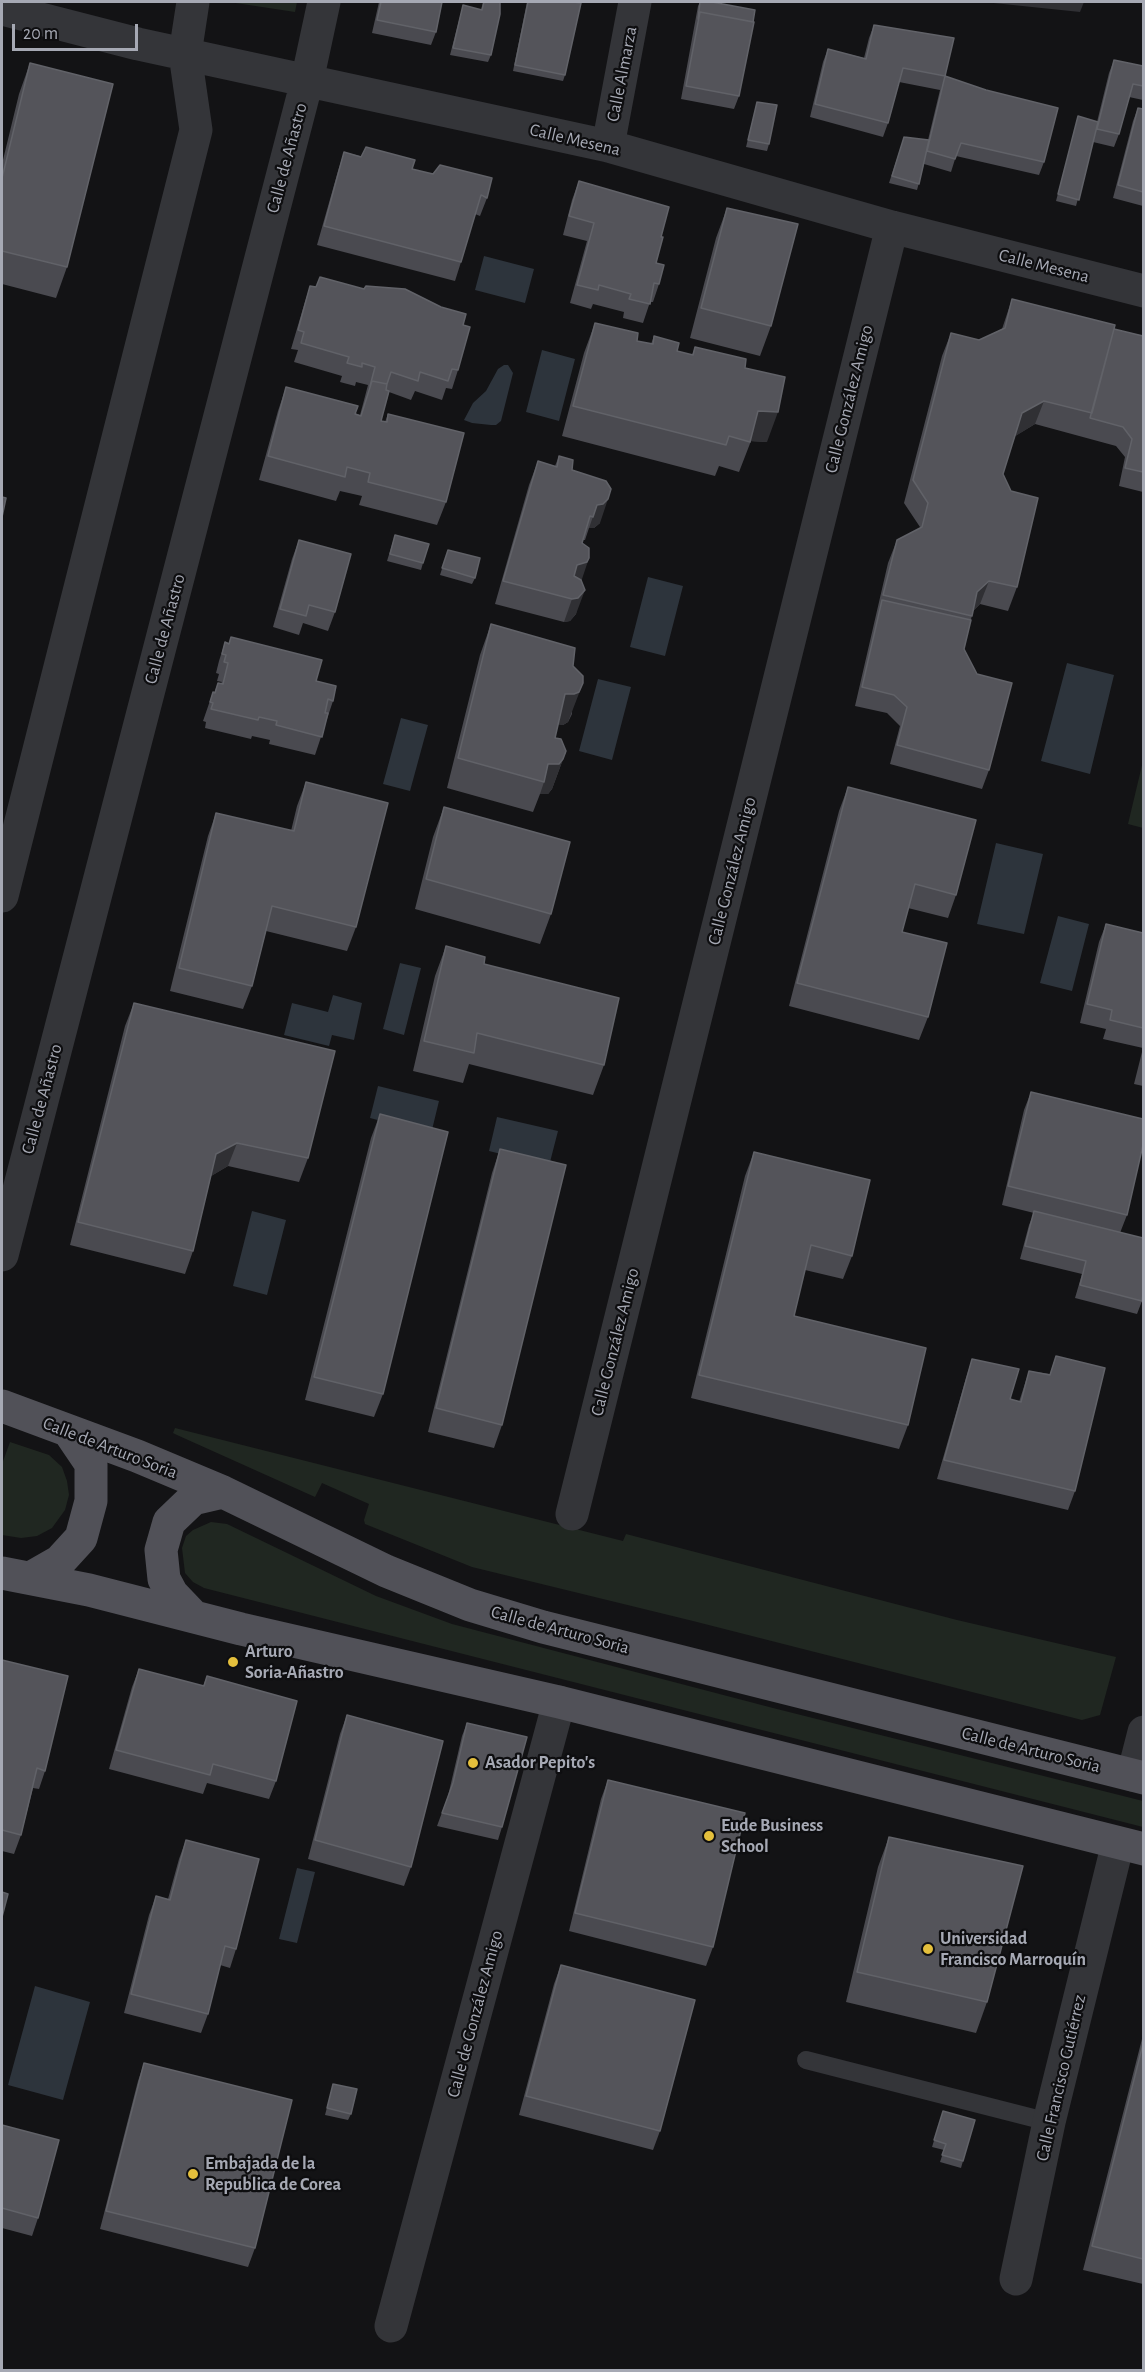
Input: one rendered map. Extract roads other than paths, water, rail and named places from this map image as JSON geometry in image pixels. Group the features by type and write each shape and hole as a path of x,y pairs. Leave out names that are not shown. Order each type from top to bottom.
{"main road":[{"name":"Calle de Arturo Soria","path":"2,1406 137,1456 223,1492 386,1571 470,1605 543,1627 1138,1777"},
{"path":"17,1575 60,1561 81,1538 91,1501 91,1464 70,1433"},
{"path":"194,1617 172,1594 164,1579 162,1550 169,1522 193,1499 223,1492"},
{"path":"17,1575 558,1702 1131,1846"}],"street":[{"path":"2,896 196,130 185,54 194,2"},
{"name":"Calle de Añastro","path":"2,1255 307,81 324,2"},
{"name":"Calle Almarza","path":"608,146 635,2"},
{"name":"Calle Mesena","path":"2,9 185,54 608,146 892,226 1143,291"},
{"name":"Calle González Amigo","path":"572,1514 892,226"},
{"name":"Calle de González Amigo","path":"391,2326 558,1702"},
{"path":"1138,1777 1143,1732"},
{"name":"Calle Francisco Gutiérrez","path":"1016,2279 1049,2122 1131,1846"}],"lane":[{"path":"806,2060 1049,2122"}],"place":[{"name":"Arturo Soria-Añastro","path":"233,1662"},
{"name":"Asador Pepito's","path":"473,1763"},
{"name":"Eude Business School","path":"709,1836"},
{"name":"Universidad Francisco Marroquín","path":"928,1949"},
{"name":"Embajada de la Republica de Corea","path":"193,2174"}]}
